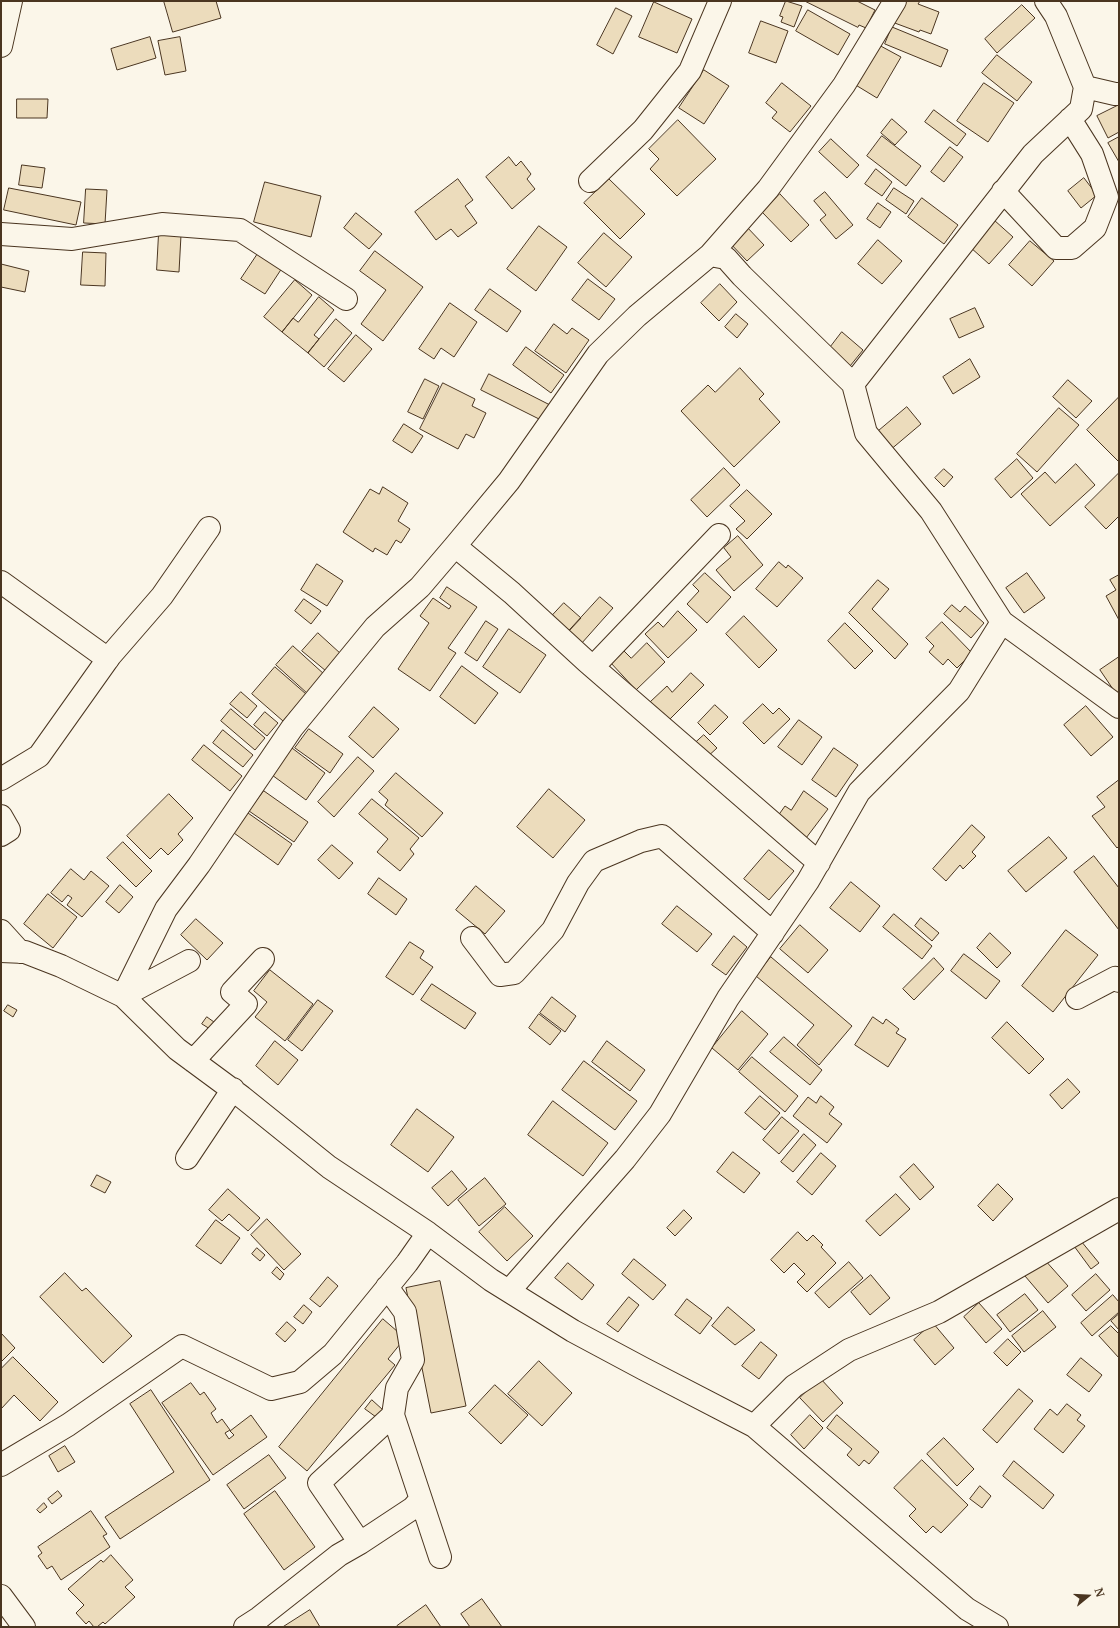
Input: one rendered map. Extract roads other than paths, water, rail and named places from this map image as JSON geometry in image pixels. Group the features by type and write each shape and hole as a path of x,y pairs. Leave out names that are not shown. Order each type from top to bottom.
{"street":[{"path":"590,181 643,130 690,72 720,1"},
{"path":"123,996 166,909 199,865 292,728 375,627 420,587 509,480 598,354 637,316 710,255 768,189 844,85 896,1"},
{"path":"853,384 1033,154 1081,109 1085,87 1056,16 1046,1"},
{"path":"1,46 12,4"},
{"path":"1085,87 1119,94"},
{"path":"1004,191 1056,248 1072,248 1095,228 1107,197 1092,154 1070,119"},
{"path":"1,234 72,239 162,224 240,230 346,299"},
{"path":"710,255 726,258 742,276 853,384 866,433 931,511 1002,622 1119,707"},
{"path":"1,779 39,756 108,659 162,596 209,528"},
{"path":"594,667 719,535"},
{"path":"455,546 512,593 594,667 818,863"},
{"path":"1,582 108,659"},
{"path":"509,1291 625,1159 660,1114 728,998 773,933 818,863 859,792 959,691 1002,622"},
{"path":"1,816 9,830 1,835"},
{"path":"472,938 500,975 514,973 553,930 578,883 594,861 640,841 662,836 773,933"},
{"path":"1,931 10,952 25,952 61,966 123,996 177,1049 233,1089 329,1167 428,1232 491,1280 580,1334 754,1426 967,1609 997,1627"},
{"path":"194,1061 246,1004 232,992 263,959"},
{"path":"123,996 189,961"},
{"path":"1077,998 1115,978 1119,981"},
{"path":"187,1158 233,1089"},
{"path":"754,1426 794,1386 850,1350 939,1312 1119,1209"},
{"path":"1,1465 68,1425 182,1346 271,1389 300,1382 333,1354 407,1263 428,1232"},
{"path":"388,1287 405,1312 413,1360 397,1388 393,1415 440,1557"},
{"path":"360,1542 319,1483 393,1415"},
{"path":"245,1627 259,1618 339,1554 413,1508 420,1500"},
{"path":"1,1596 24,1627"}]}
